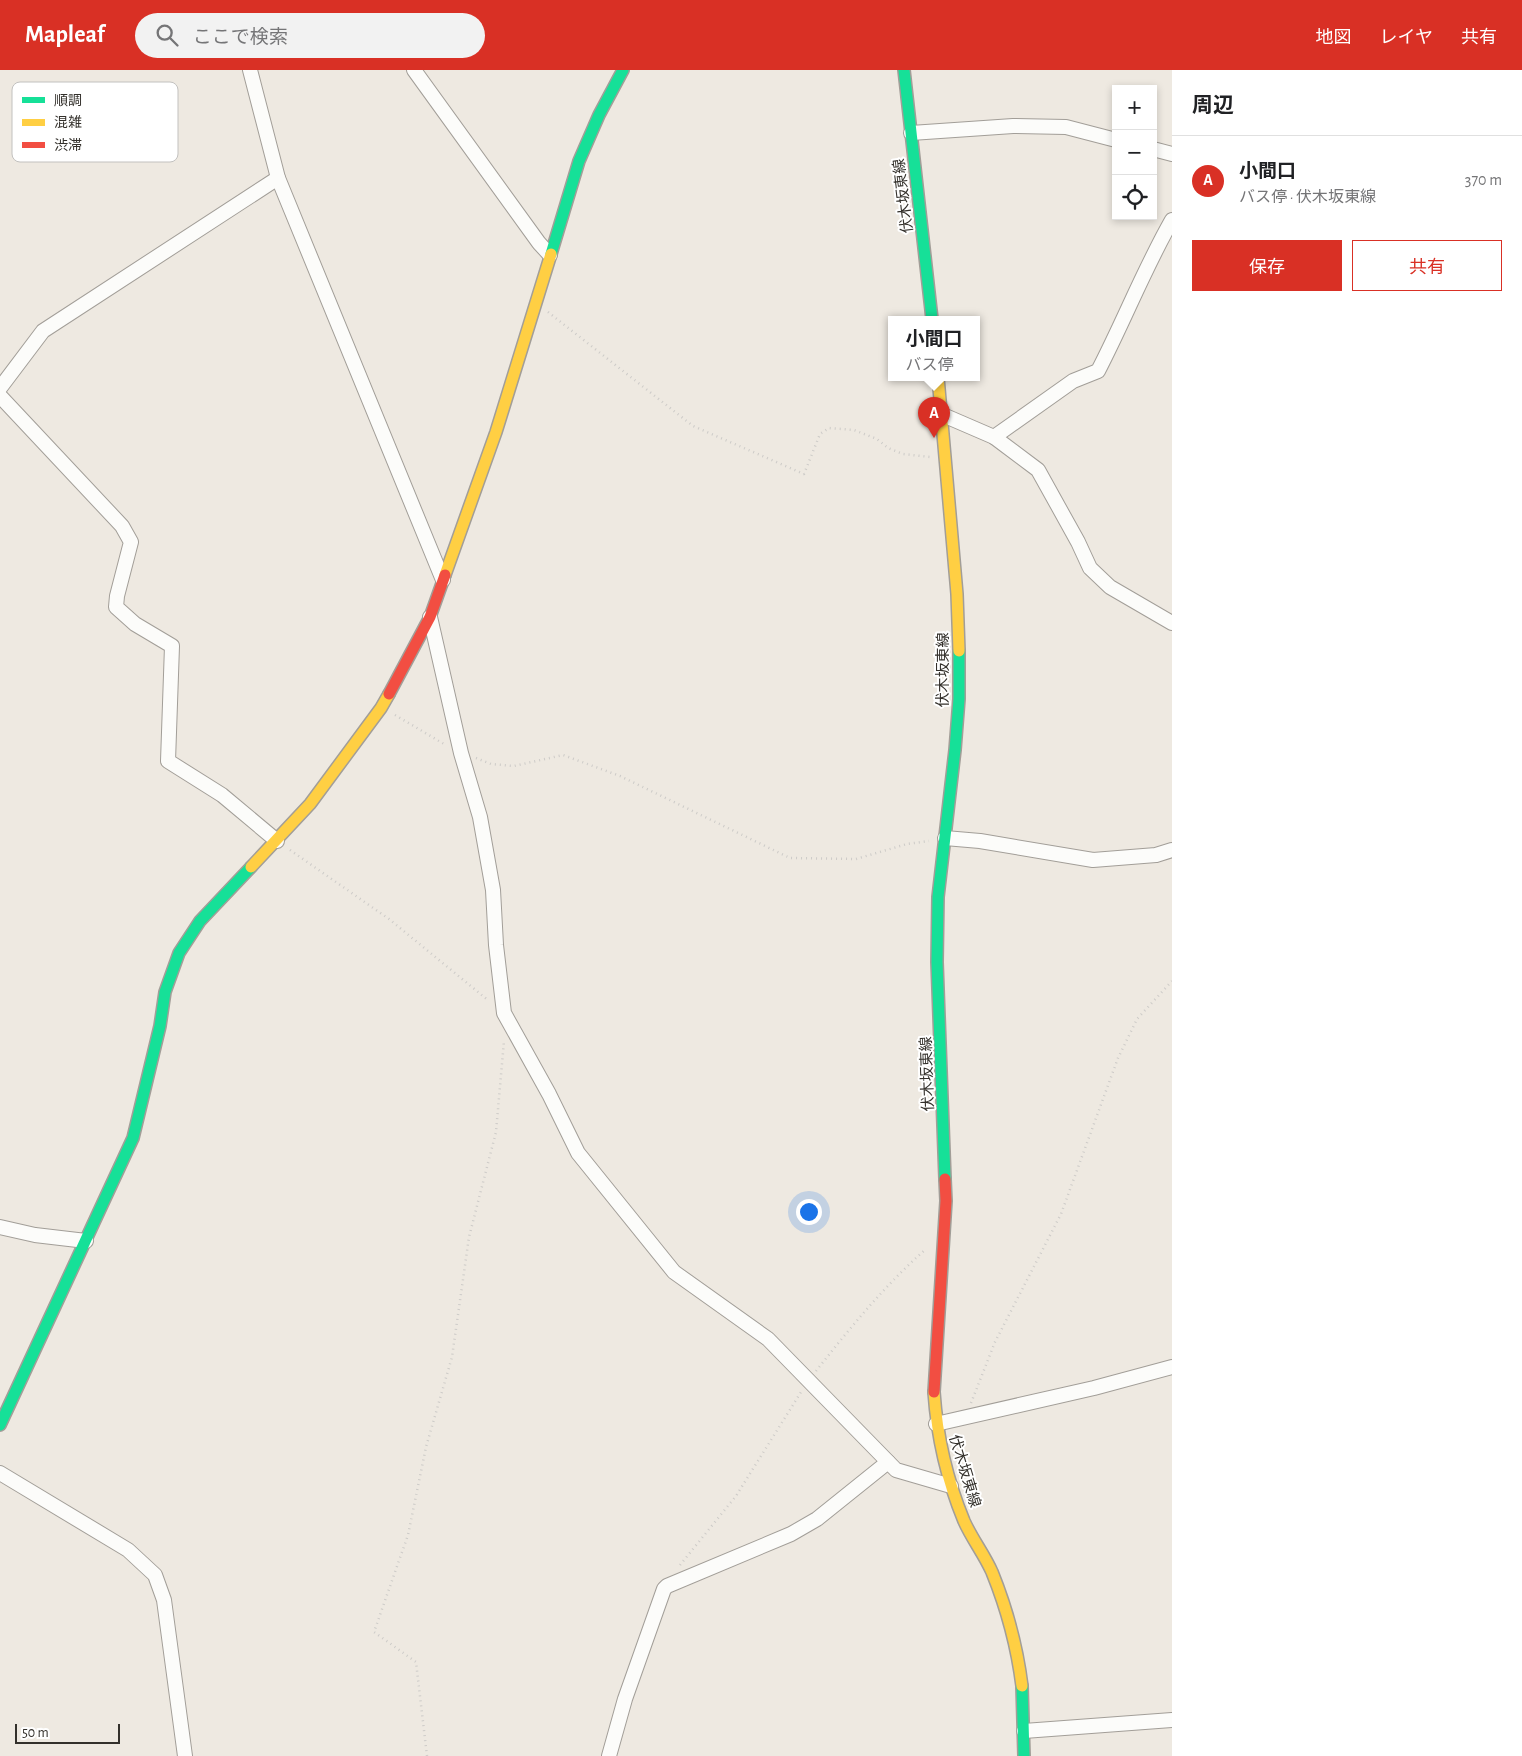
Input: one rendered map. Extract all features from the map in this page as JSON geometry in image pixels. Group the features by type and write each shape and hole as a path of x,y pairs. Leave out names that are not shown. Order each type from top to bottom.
{"main road":[{"path":"0,1425 133,1138 160,1026 165,992 179,953 200,921 310,804 381,708 430,617 496,432 579,161 599,115 623,70"},
{"name":"伏木坂東線","path":"904,70 932,316"},
{"name":"伏木坂東線","path":"939,381 958,594 959,699 956,750 938,897 937,962 946,1201 933,1384 936,1424 951,1486 965,1523 991,1570 1007,1612 1018,1652 1023,1690 1024,1756"}],"street":[{"path":"250,70 278,178 443,580"},
{"path":"414,70 539,243 550,254"},
{"path":"911,133 1012,126 1066,127 1112,139"},
{"path":"1157,150 1172,154"},
{"path":"0,388 43,331 278,178"},
{"path":"994,437 1073,381 1098,371 1114,341 1156,248 1172,220"},
{"path":"0,396 122,526 131,542 116,606 135,624 172,646 168,761 222,795 277,841"},
{"path":"943,415 994,437 1038,470 1078,542 1090,568 1110,587 1172,623"},
{"path":"430,617 461,753 480,817 493,890 496,945 504,1013 549,1094 578,1153 674,1272 768,1339 896,1470 951,1486"},
{"path":"945,838 980,840 1093,860 1156,855 1172,850"},
{"path":"0,1227 35,1235 86,1241"},
{"path":"936,1424 1094,1388 1172,1367"},
{"path":"609,1756 625,1699 664,1589 667,1586 791,1534 817,1519 888,1462"},
{"path":"0,1473 128,1550 154,1575 164,1600 185,1756"},
{"path":"1024,1731 1172,1720"}],"path":[{"path":"536,302 692,426 804,474 820,434 829,428 854,430 877,439 888,448 903,454 947,458"},
{"path":"381,708 461,753 491,764 514,766 563,755 620,776 790,858 856,859 907,844 945,838"},
{"path":"277,841 389,919 504,1013"},
{"path":"965,1416 995,1342 1061,1214 1118,1058 1137,1019 1172,980"},
{"path":"427,1756 416,1662 374,1632 408,1536 426,1447 452,1357 469,1237 496,1132 504,1038"},
{"path":"667,1586 687,1556 736,1496 808,1380 858,1319 903,1269 944,1233"}],"traffic: fast":[{"path":"551,254 579,161 599,115 623,70"},
{"path":"904,70 932,316"},
{"path":"945,1179 937,962 938,897 955,750 959,699 959,651"},
{"path":"0,1425 133,1138 160,1026 165,992 179,953 200,921 251,867"},
{"path":"1022,1686 1024,1756"}],"traffic: slow":[{"path":"445,575 496,432 551,254"},
{"path":"938,381 957,594 959,651"},
{"path":"251,867 310,804 381,708 389,694"},
{"path":"934,1392 940,1441 948,1474 964,1521 989,1565 1007,1614 1022,1686"}],"traffic: jam":[{"path":"389,694 430,617 445,575"},
{"path":"934,1392 946,1201 945,1179"}],"place":[{"name":"小間口","path":"934,438"}]}
